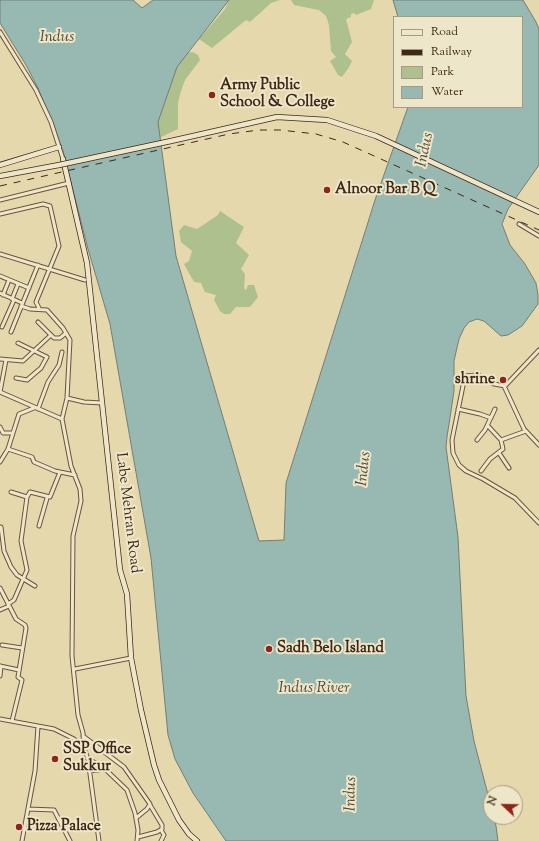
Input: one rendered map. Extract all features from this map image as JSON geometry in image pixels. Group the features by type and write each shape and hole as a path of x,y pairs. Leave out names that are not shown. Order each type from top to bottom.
{"street":[{"path":"0,32 36,90 51,122 63,159"},
{"path":"0,176 59,165 277,117 327,120 376,136 539,212"},
{"path":"0,165 59,147"},
{"name":"Labe Mehran Road","path":"63,159 87,263 120,570 127,594 131,658 154,765 179,820 189,834 197,841"},
{"path":"0,200 69,183"},
{"path":"0,214 44,204 50,206 59,246 48,268 36,302 39,308"},
{"path":"519,224 539,236"},
{"path":"0,254 85,280"},
{"path":"11,332 38,265"},
{"path":"0,276 28,288"},
{"path":"9,280 1,294 30,309 39,308 47,310 70,340 71,348 67,398 62,418 65,441 80,489 81,501 74,536 72,627 78,715 83,736 84,749 87,757 99,841"},
{"path":"2,327 18,284"},
{"path":"38,322 51,335 57,338 66,333"},
{"path":"0,359 23,361 51,335"},
{"path":"16,378 27,380 44,365 48,357 34,352 18,343"},
{"path":"504,386 519,373 539,350"},
{"path":"38,409 48,382 59,365 62,352"},
{"path":"6,360 0,392 34,408 62,418"},
{"path":"504,386 494,384 478,375 466,374 464,376 452,440 453,453 459,465 466,471 484,479 515,498 539,523"},
{"path":"504,386 526,431 539,446"},
{"path":"67,398 84,402 102,403"},
{"path":"0,462 8,449 19,414 34,408"},
{"path":"458,409 491,418"},
{"path":"477,440 488,426 495,409"},
{"path":"481,471 490,459 503,449 501,440 488,426"},
{"path":"0,427 3,433 12,433"},
{"path":"501,440 526,431"},
{"path":"8,449 32,457 34,462 60,472 75,475"},
{"path":"499,452 509,468"},
{"path":"39,526 47,498 52,494 60,472"},
{"path":"11,492 27,497"},
{"path":"0,610 14,600 25,579 27,570 21,541 27,497 30,492 47,498"},
{"path":"1,527 7,560 14,571 35,586"},
{"path":"0,588 16,619 25,625 18,677 22,680 12,721"},
{"path":"2,645 22,648"},
{"path":"75,669 131,658"},
{"path":"0,676 1,666 19,670"},
{"path":"0,719 54,729 74,739 84,749"},
{"path":"22,841 35,771 38,726"},
{"path":"83,736 124,767 162,825 161,830 164,835 162,841"},
{"path":"87,757 105,769 127,790 136,818 137,841"},
{"path":"89,771 105,769"},
{"path":"136,818 150,805"},
{"path":"28,809 54,810 70,841"},
{"path":"138,837 161,830"}],"green space":[{"path":"229,0 280,0 271,3 250,22 246,20 212,48 199,39 225,9"},
{"path":"291,0 374,0 371,9 356,15 354,13 351,14 351,17 346,19 352,42 345,54 352,61 342,77 338,75 330,61 336,57 331,51 329,25 326,16 319,10 294,5"},
{"path":"193,52 198,55 200,60 185,80 181,91 178,103 178,129 155,140 164,87 184,53"},
{"path":"220,211 244,227 236,243 249,255 241,269 245,274 244,288 246,290 248,285 254,285 258,297 250,307 236,307 230,314 224,314 220,311 214,300 216,295 205,292 201,283 194,282 184,264 189,261 192,251 181,242 179,231 184,225 197,229 218,215"}],"water":[{"name":"Indus River","path":"0,0 133,0 142,8 153,0 229,0 177,67 158,122 176,256 259,541 284,540 286,483 375,200 408,108 523,108 523,16 398,16 393,0 523,0 539,29 539,165 508,209 502,224 510,245 525,264 536,283 538,304 522,326 508,335 501,336 484,321 477,319 469,322 464,328 459,339 454,361 454,391 446,447 458,537 466,696 474,741 486,785 483,785 483,825 496,825 498,841 226,841 193,793 175,759 168,735 151,558 110,324 88,249 63,151 38,88 26,65 0,23"}],"railway":[{"path":"0,186 229,134 259,130 280,130 316,134 343,142 539,230"}],"place":[{"name":"Army Public School & College","path":"212,95"},
{"name":"Alnoor Bar B Q","path":"327,190"},
{"name":"shrine","path":"503,380"},
{"name":"Sadh Belo Island","path":"269,649"},
{"name":"SSP Office Sukkur","path":"55,759"},
{"name":"Pizza Palace","path":"19,827"}],"water label":[{"name":"Indus","path":"57,38"},
{"name":"Indus","path":"426,150"},
{"name":"Indus","path":"365,469"},
{"name":"Indus","path":"352,794"}]}
